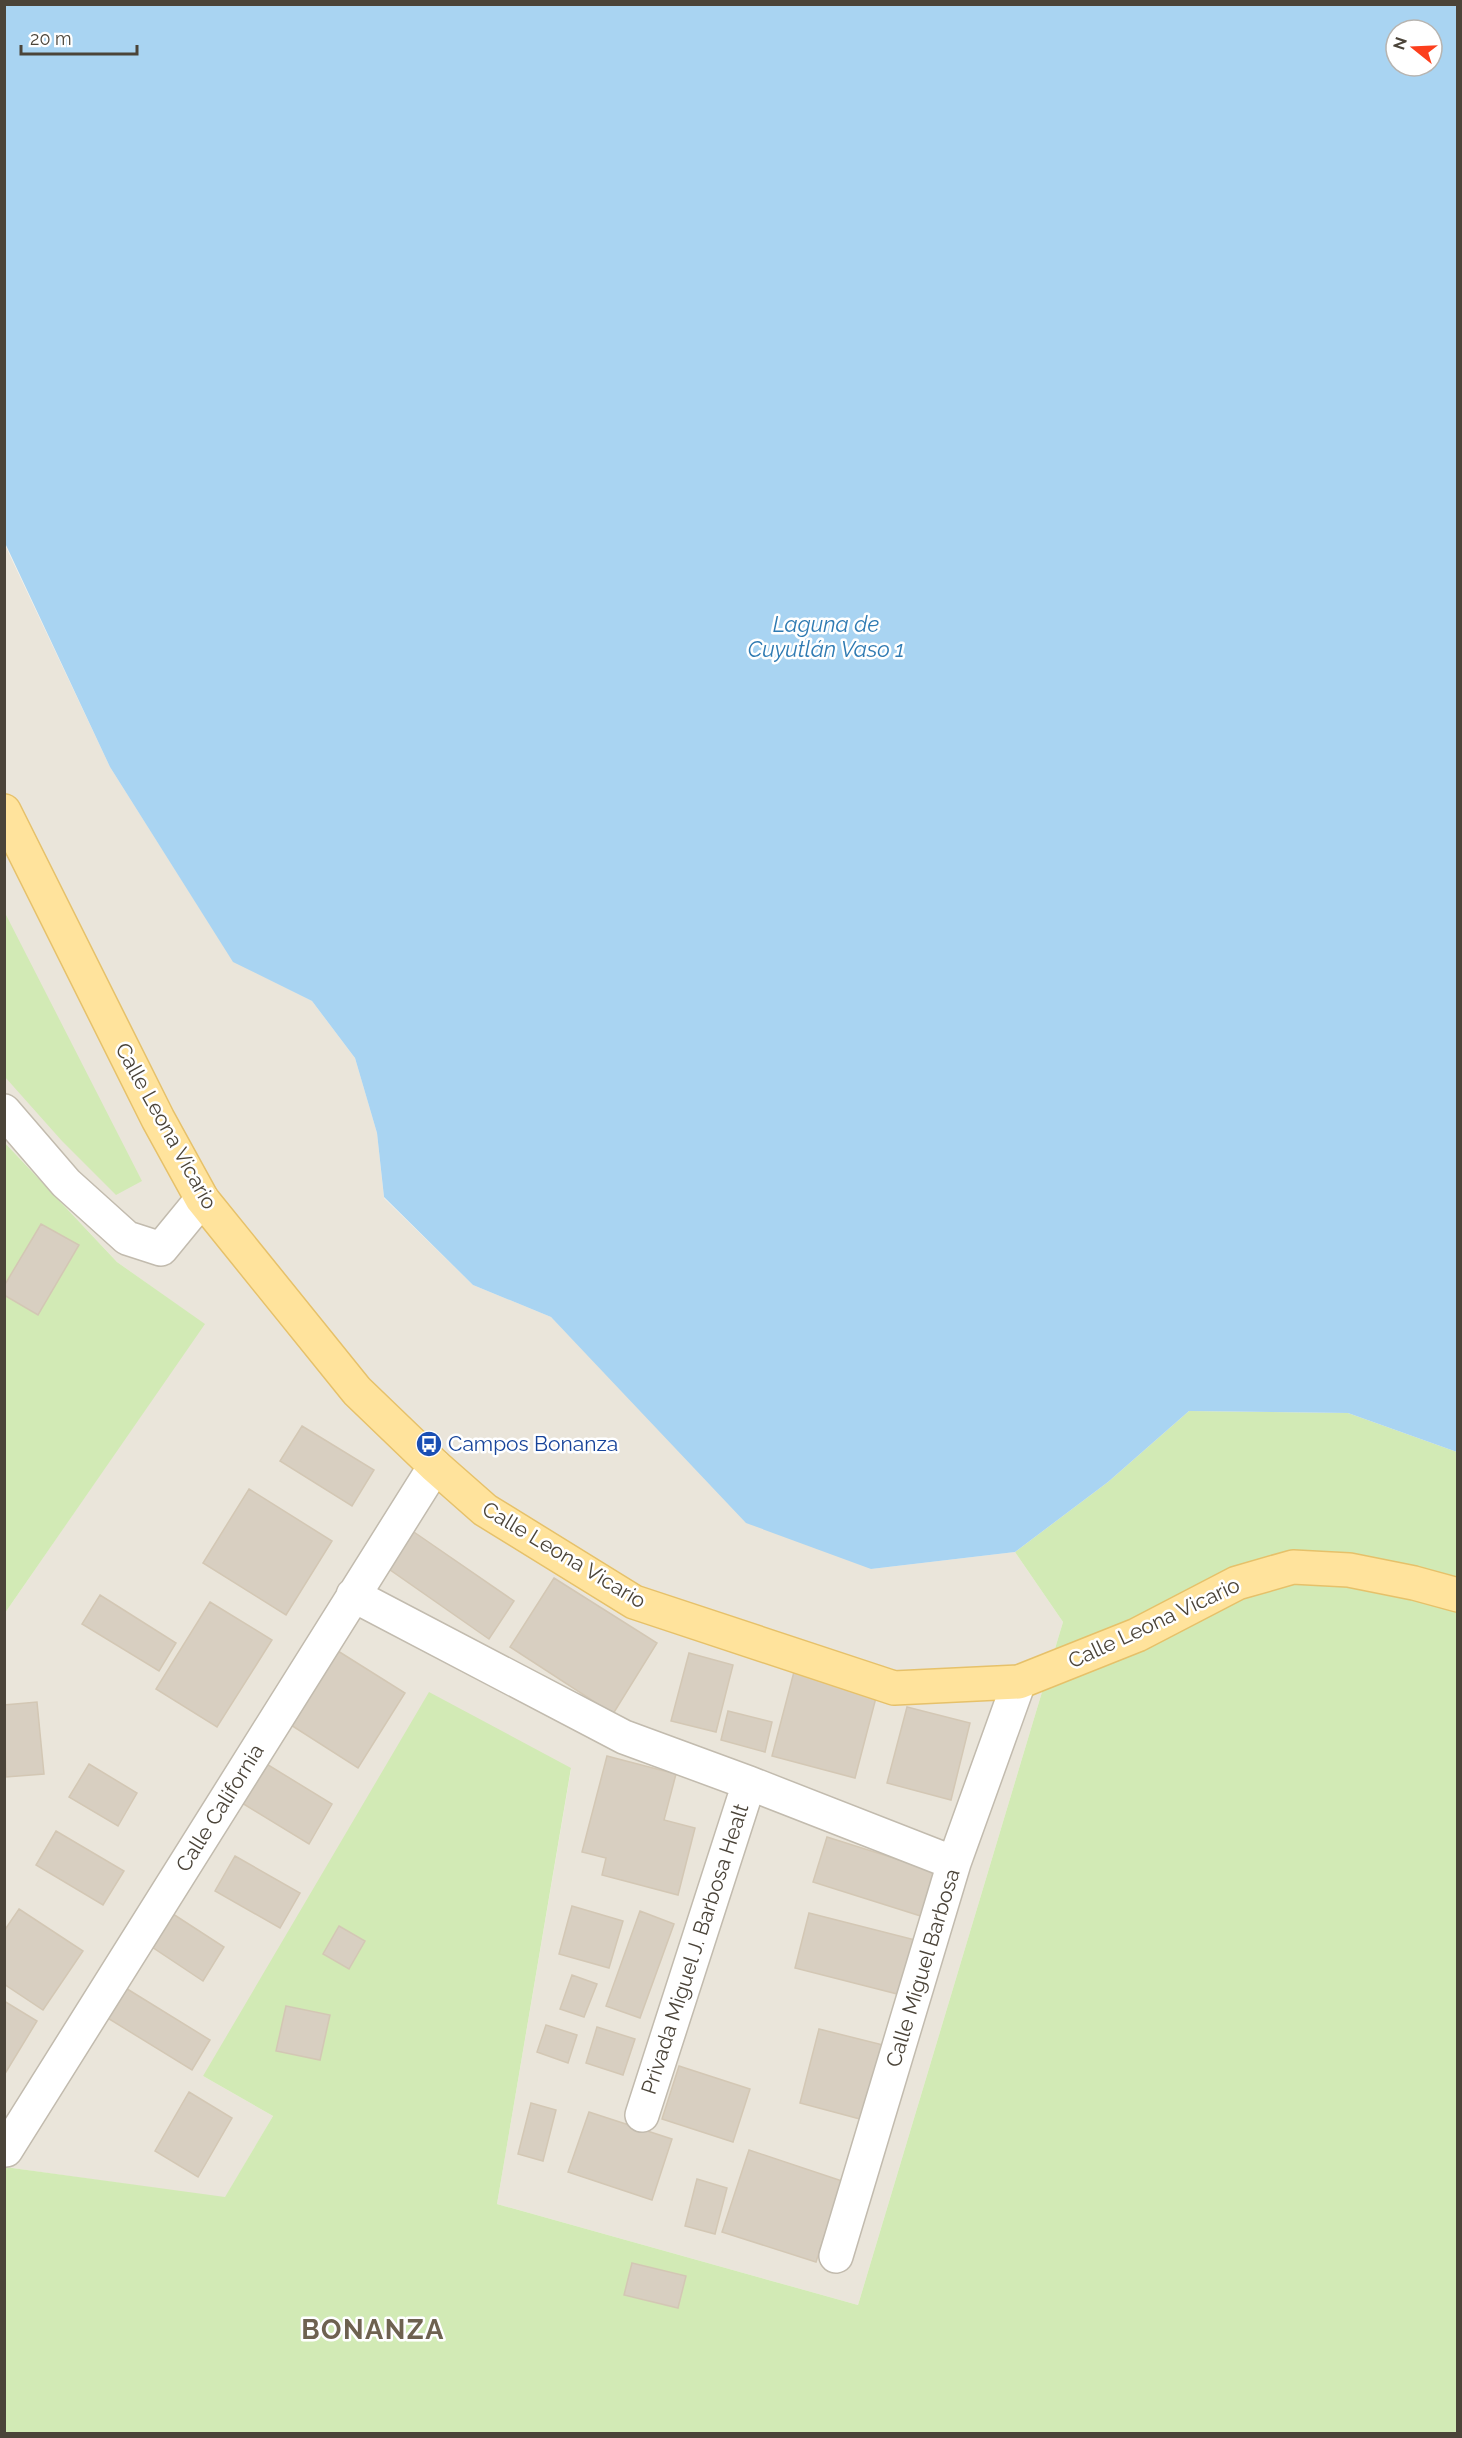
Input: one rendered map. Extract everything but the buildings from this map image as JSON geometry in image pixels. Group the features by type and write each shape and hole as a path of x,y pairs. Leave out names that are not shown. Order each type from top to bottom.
{"main road":[{"name":"Calle Leona Vicario","path":"4,811 153,1109 202,1200 357,1391 435,1466 485,1510 634,1602 894,1688 1019,1682 1137,1635 1237,1583 1293,1567 1349,1570 1414,1583 1458,1595"}],"street":[{"path":"4,1112 66,1183 127,1238 161,1249 202,1200"},
{"name":"Calle California","path":"6,2150 435,1466"},
{"path":"353,1595 624,1737 954,1863"},
{"name":"Calle Miguel Barbosa","path":"836,2256 954,1863 1019,1682"},
{"name":"Privada Miguel J. Barbosa Healt","path":"642,2115 749,1783"}],"shaded area":[{"path":"4,543 110,767 233,961 312,1001 355,1058 377,1133 384,1198 473,1285 551,1317 647,1416 871,1569 1015,1552 1063,1622 858,2305 497,2204 571,1769 203,2076 273,2116 225,2198 5,2167 5,1613 204,1324 117,1262 5,1143"}],"green space":[{"path":"4,911 142,1181 116,1195 62,1141 5,1077"},
{"path":"5,1143 117,1262 205,1324 5,1613"},
{"path":"1189,1411 1348,1413 1457,1452 1457,2433 5,2434 5,2167 225,2197 273,2116 203,2076 429,1692 571,1768 497,2204 858,2305 1063,1622 1015,1552 1108,1482"}],"water":[{"name":"Laguna de Cuyutlán Vaso 1","path":"4,5 1457,5 1457,1452 1348,1413 1189,1411 1108,1482 1015,1552 871,1569 746,1523 551,1317 473,1285 384,1197 377,1133 355,1058 312,1001 233,962 110,767 5,543"}],"place":[{"name":"Campos Bonanza","path":"429,1444"}],"district":[{"name":"BONANZA","path":"373,2330"}]}
